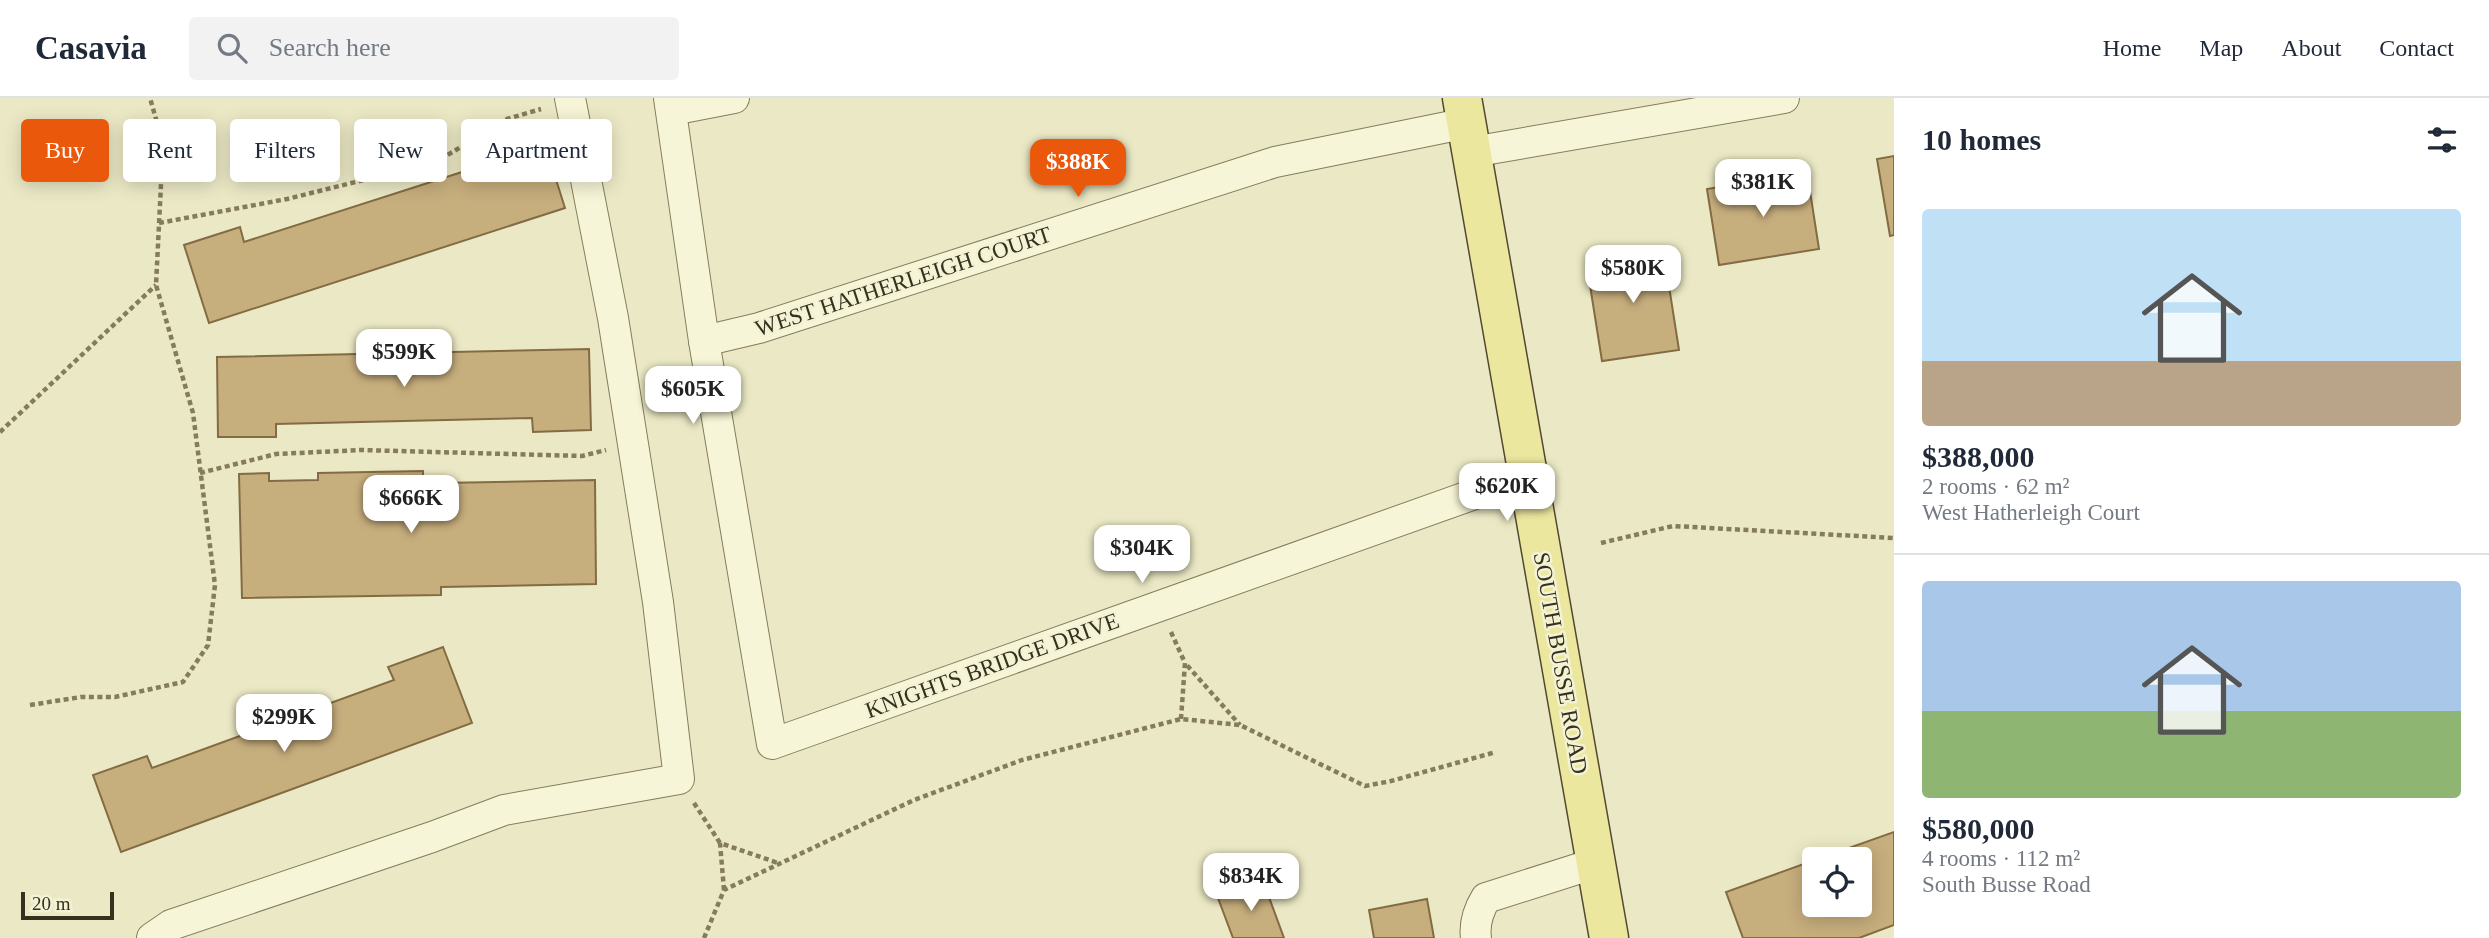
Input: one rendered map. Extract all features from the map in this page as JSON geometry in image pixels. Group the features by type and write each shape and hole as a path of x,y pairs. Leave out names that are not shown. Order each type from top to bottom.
{"main road":[{"name":"SOUTH BUSSE ROAD","path":"1467,124 1609,938"}],"street":[{"path":"704,341 671,104 734,98"},
{"name":"WEST HATHERLEIGH COURT","path":"704,341 759,328 1275,162 1467,124 1784,98"},
{"path":"152,938 171,925 504,810 679,779 658,602 634,447 613,318 570,100"},
{"name":"KNIGHTS BRIDGE DRIVE","path":"704,341 772,744 1528,475"},
{"path":"1476,938 1474,927 1479,909 1486,898 1596,863"}],"path":[{"path":"30,705 81,697 115,697 183,682 208,645 215,585 193,413 156,285 160,133 150,98"},
{"path":"159,223 287,199 436,162 507,119 570,100"},
{"path":"0,432 156,285"},
{"path":"200,473 276,454 362,450 583,456 634,447"},
{"path":"1601,543 1673,526 1894,538"},
{"path":"1181,719 1185,663 1240,725"},
{"path":"724,890 914,800 1022,760 1181,719 1240,725 1365,786 1391,782 1496,752"},
{"path":"679,779 720,843 724,890 704,938"},
{"path":"720,843 779,864"}],"building":[{"path":"1894,156 1894,235 1890,236 1877,159"},
{"path":"461,172 461,182 557,182 565,208 209,323 184,245 240,227 244,242 431,182 447,182 447,177"},
{"path":"1807,172 1819,249 1719,265 1707,189"},
{"path":"1663,248 1679,350 1602,361 1586,260"},
{"path":"589,349 591,430 533,432 532,418 276,424 276,437 218,437 217,357"},
{"path":"423,471 423,477 440,477 440,483 595,480 596,584 441,587 441,595 242,598 239,474 269,473 269,481 318,480 318,473"},
{"path":"443,647 472,723 121,852 93,775 147,756 152,768 394,680 388,667"},
{"path":"1894,832 1894,925 1859,938 1743,938 1726,892 1802,865 1802,917 1872,917 1872,847 1852,847"},
{"path":"1263,881 1284,938 1233,938 1218,898"},
{"path":"1427,899 1434,938 1374,938 1369,910"}]}
